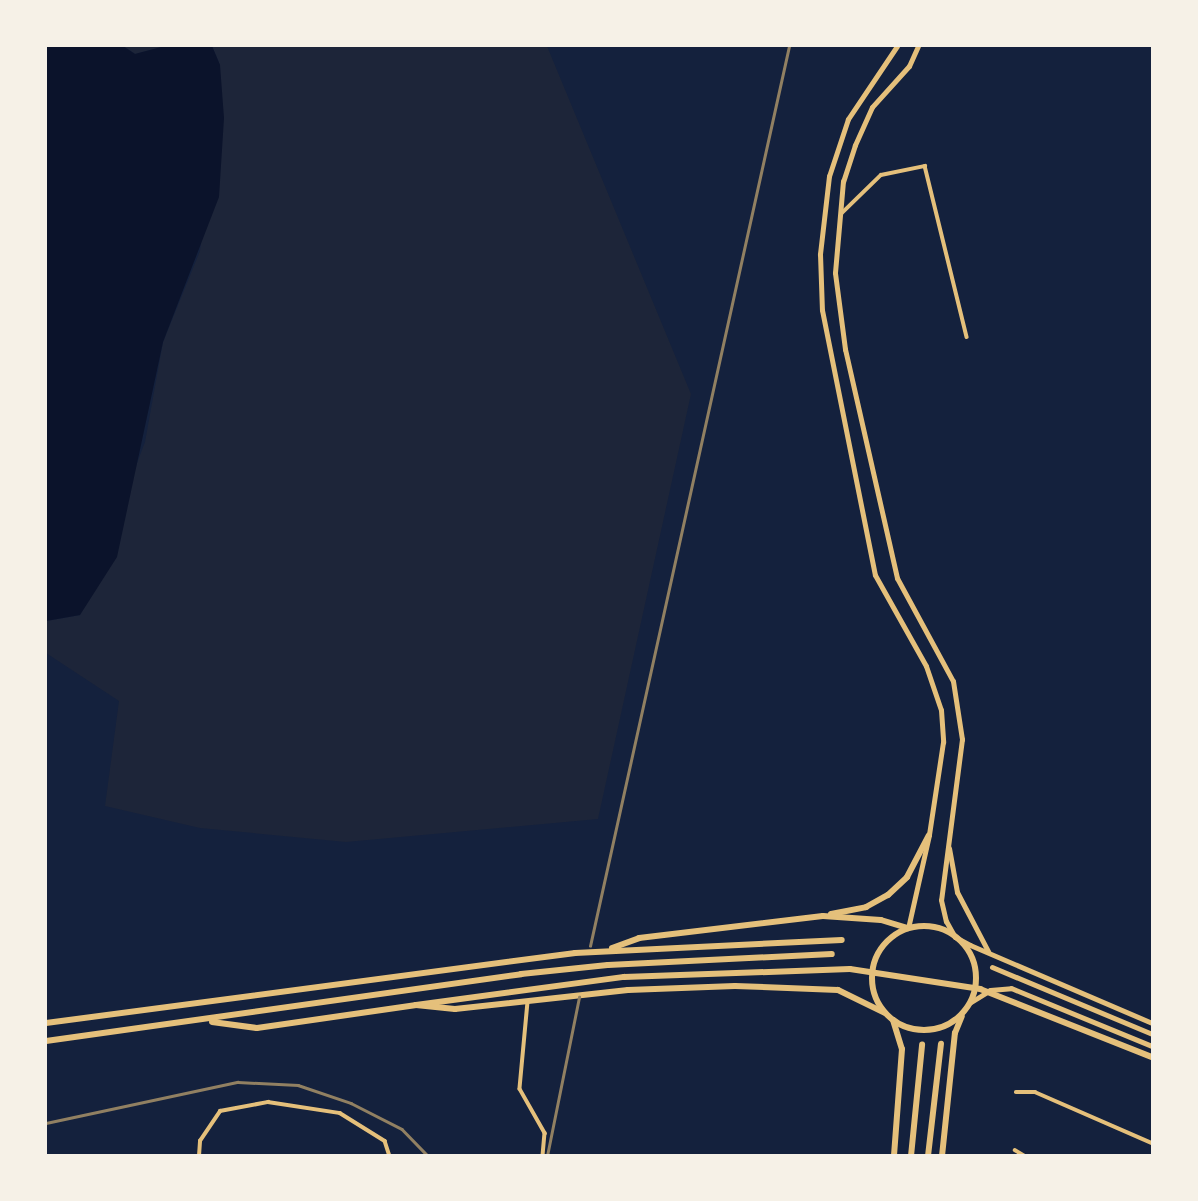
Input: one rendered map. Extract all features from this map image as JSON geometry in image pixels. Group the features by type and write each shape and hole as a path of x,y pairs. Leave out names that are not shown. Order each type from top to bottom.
{"highway":[{"path":"607,950 639,938 823,916 866,907 887,895 907,877 929,835"},
{"path":"823,916 881,920 908,928 940,929 956,937 974,964 971,1002 945,1026 930,1030 910,1028 892,1020 873,991 873,965 891,937 908,928"},
{"path":"46,1023 607,950 842,940"},
{"path":"46,1041 203,1021 521,974 608,965 832,954"},
{"path":"203,1021 257,1028 624,977 850,969 952,983 1022,1004 1153,1057"},
{"path":"416,1005 455,1009 682,987 778,986 838,990 885,1013"},
{"path":"942,1156 955,1033 964,1011"},
{"path":"892,1020 902,1049 894,1156"},
{"path":"928,1156 942,1044"},
{"path":"911,1156 922,1045"}],"main road":[{"path":"897,46 848,119 829,176 820,254 822,310 875,575 926,666 941,710 943,742 929,835 908,928"},
{"path":"918,46 909,66 872,107 855,145 838,217 838,308 897,578 953,681 962,739 942,900 956,937 1153,1023"},
{"path":"948,845 957,892 988,951"},
{"path":"992,967 1153,1034"},
{"path":"971,1002 990,990 1011,988 1153,1046"}],"street":[{"path":"838,217 881,174 925,166 938,236 967,337"},
{"path":"528,1002 520,1089 545,1133 543,1156"},
{"path":"1016,1092 1035,1092 1153,1143"},
{"path":"199,1156 200,1141 220,1111 268,1102 340,1113 385,1141 390,1156"},
{"path":"1015,1150 1025,1156"}],"shaded area":[{"path":"46,46 123,46 135,54 165,46 212,46 220,65 224,118 219,197 163,342 117,557 80,615 46,621"},
{"path":"123,46 165,46 135,54"},
{"path":"212,46 547,46 691,394 598,819 346,842 200,828 105,806 119,701 46,653 46,621 80,615 145,442 163,342 200,251 220,65"}],"railway":[{"path":"590,946 789,46"},
{"path":"547,1156 579,997"},
{"path":"46,1123 238,1082 298,1085 351,1103 402,1129 428,1156"}]}
